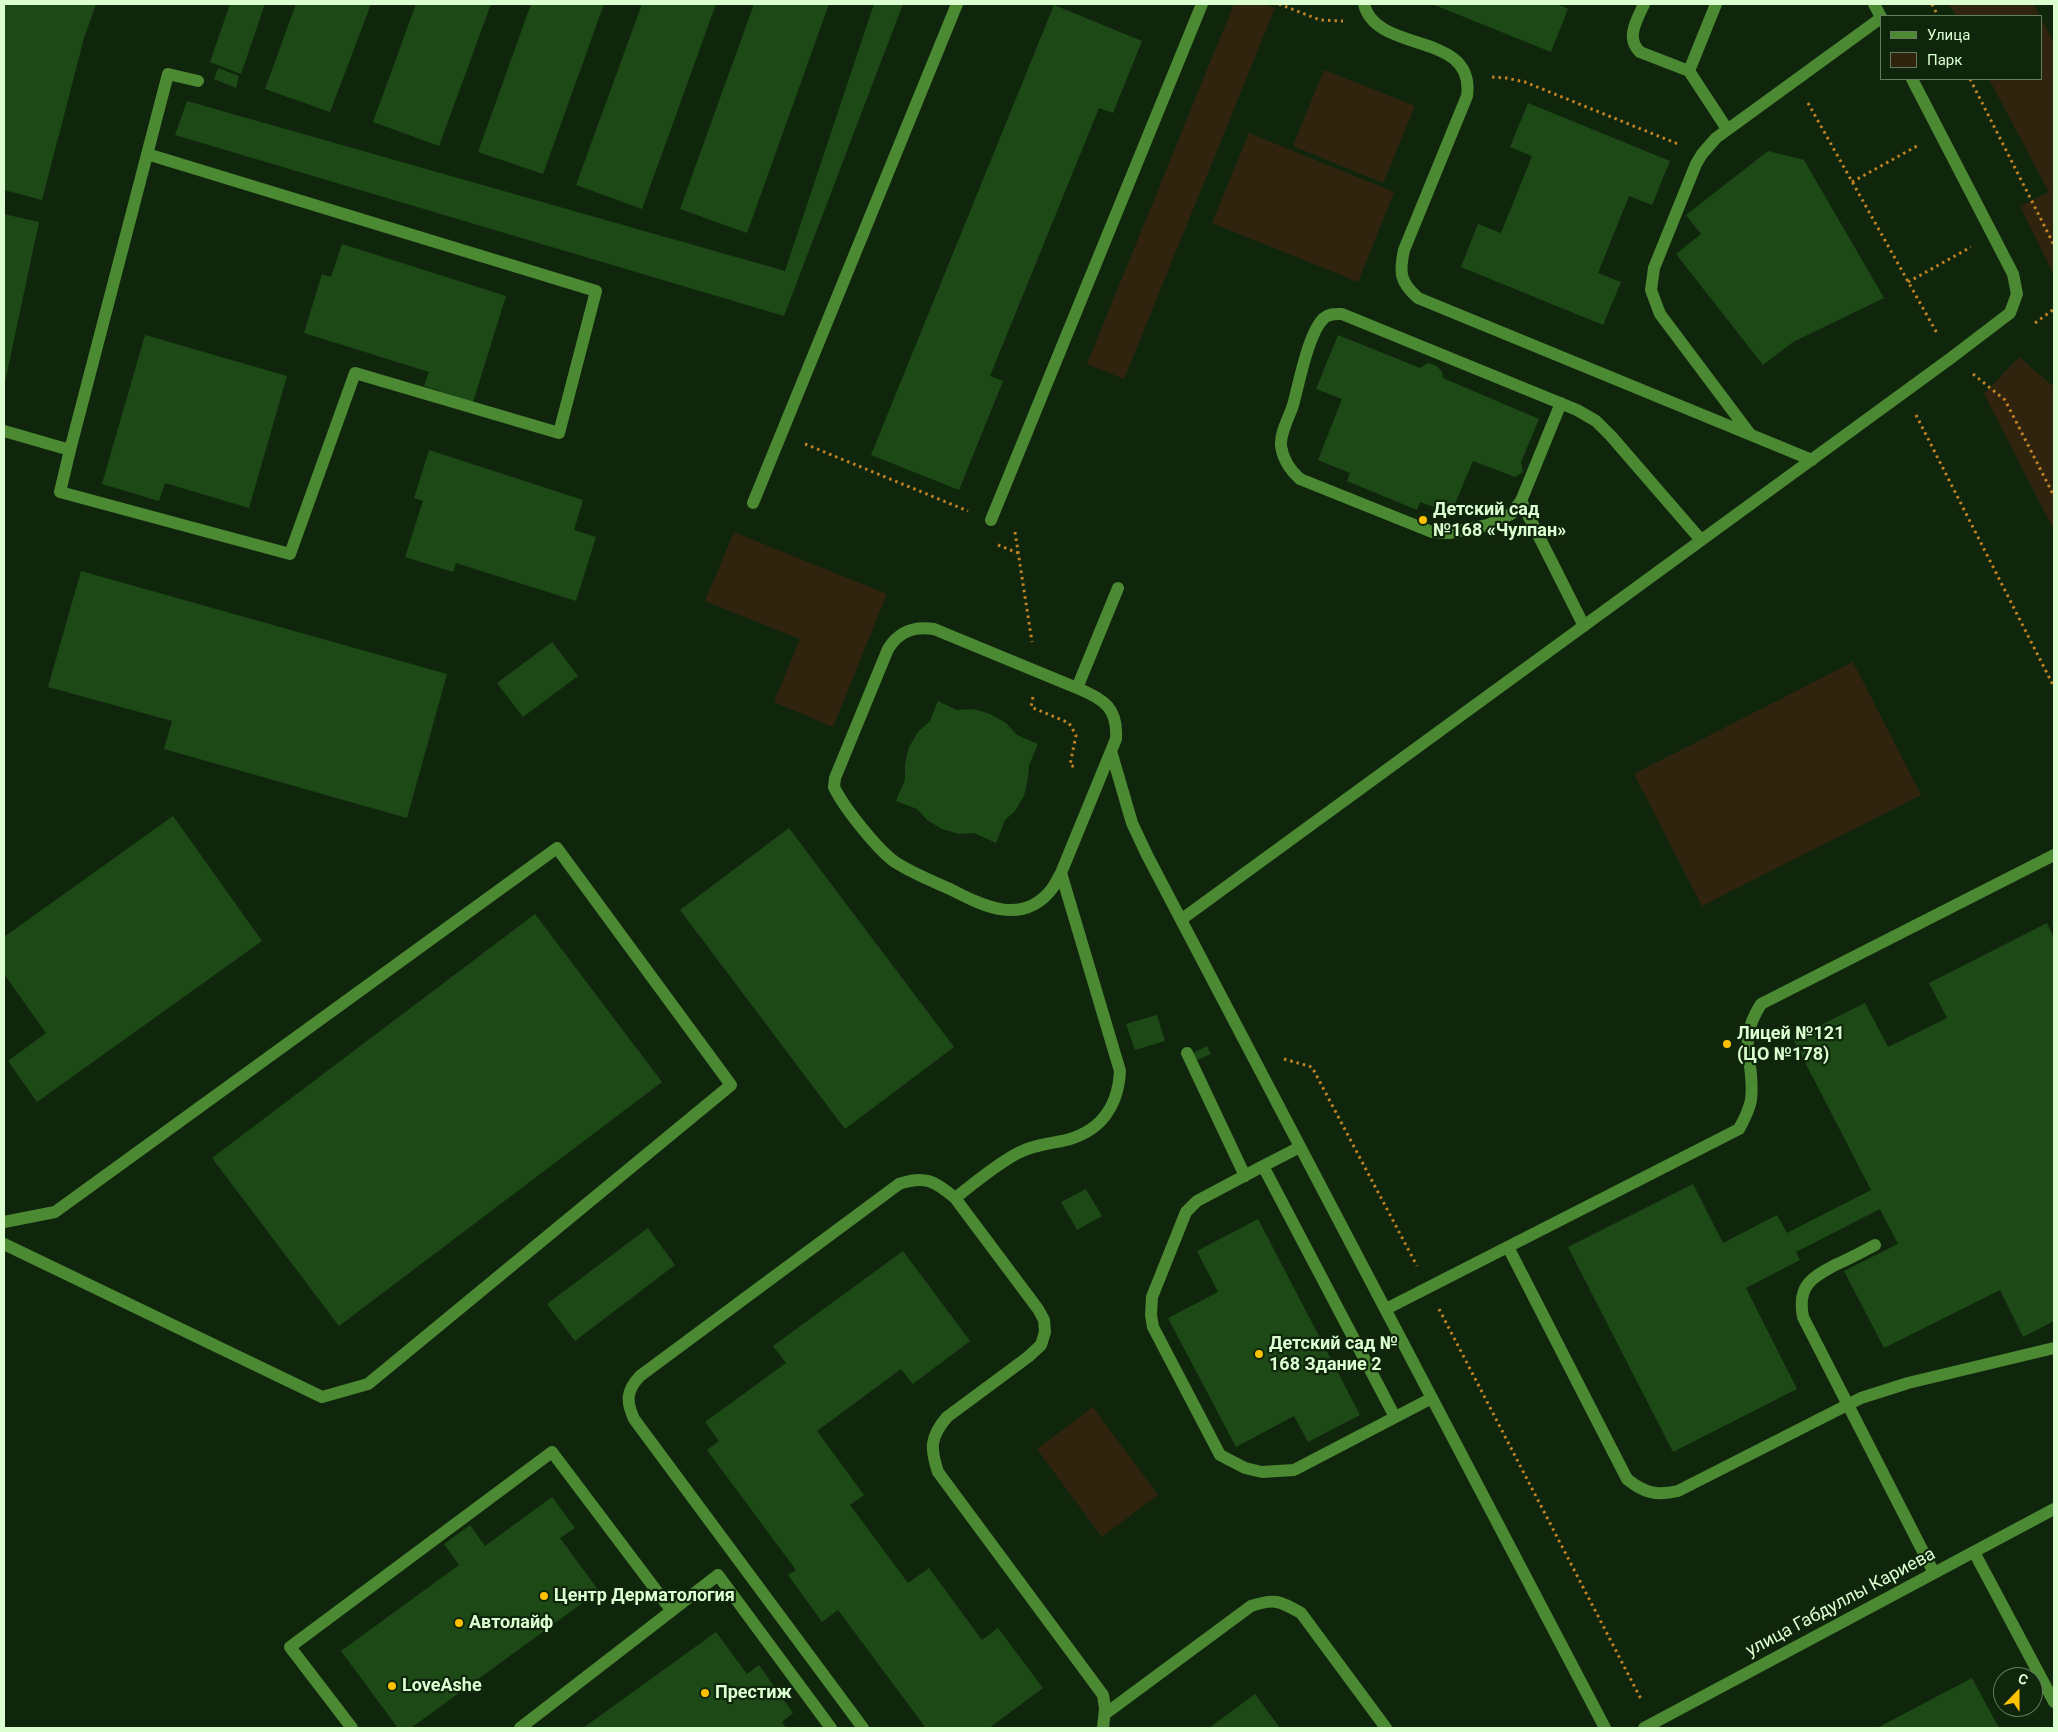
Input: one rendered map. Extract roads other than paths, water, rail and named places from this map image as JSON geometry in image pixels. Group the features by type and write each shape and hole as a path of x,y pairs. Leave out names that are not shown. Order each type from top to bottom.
{"street":[{"path":"753,503 957,4"},
{"path":"1364,4 1371,18 1382,28 1454,57 1467,76 1467,96 1404,250 1400,268 1407,289 1418,298 1812,460"},
{"path":"1644,4 1633,31 1632,42 1635,47 1640,52 1689,71 1727,130"},
{"path":"1689,71 1716,4"},
{"path":"1874,4 1880,16"},
{"path":"991,520 1198,5"},
{"path":"1751,435 1660,314 1651,290 1654,268 1702,154 1716,138 1880,19"},
{"path":"147,154 596,291 559,433 356,373 290,554 60,492 70,450 147,154 168,74 198,81"},
{"path":"1182,919 2002,321 2010,313 2015,304 2016,285 2013,274 1913,80"},
{"path":"1561,403 1521,501 1511,514 1488,525 1449,533 1432,532 1300,479 1290,470 1281,445 1283,431 1293,403 1301,370 1319,325 1327,316 1342,314 1561,403 1588,415 1603,428 1701,540"},
{"path":"4,431 70,450"},
{"path":"1521,501 1584,626"},
{"path":"1077,688 1118,588"},
{"path":"921,627 934,629 1077,688 1096,696 1107,704 1113,713 1116,739 1061,873 1051,890 1036,902 1021,909 1003,910 983,906 894,861 878,846 838,797 834,787 835,778 888,649 894,640 903,633 921,627"},
{"path":"1111,751 1132,823 1605,1728"},
{"path":"4,1222 55,1212 557,848 731,1085 368,1384 322,1397 4,1244"},
{"path":"1386,1309 1739,1129 1750,1102 1752,1085 1746,1045 1749,1028 1761,1004 2054,855"},
{"path":"955,1198 1017,1153 1036,1146 1072,1138 1090,1128 1105,1117 1116,1098 1120,1071 1061,873"},
{"path":"1187,1053 1245,1176"},
{"path":"1300,1147 1197,1201 1186,1212 1155,1289 1150,1307 1153,1327 1220,1455 1245,1468 1262,1472 1294,1470 1432,1398"},
{"path":"1263,1166 1394,1417"},
{"path":"863,1728 634,1419 628,1407 628,1395 632,1385 640,1376 899,1184 924,1179 939,1184 955,1198 1038,1309 1044,1320 1045,1332 1041,1345 1028,1357 948,1417 935,1434 932,1455 938,1472 1103,1695 1105,1714 1102,1728"},
{"path":"1875,1245 1814,1277 1803,1293 1801,1306 1804,1316 1848,1405 1934,1573"},
{"path":"1508,1247 1627,1479 1638,1488 1652,1493 1664,1494 1678,1491 1861,1398 1908,1383 2054,1348"},
{"path":"352,1728 290,1647 552,1452 671,1610"},
{"name":"улица Габдуллы Кариева","path":"1649,1726 2054,1508"},
{"path":"1974,1552 2054,1702"},
{"path":"520,1728 718,1575 831,1728"},
{"path":"1105,1714 1251,1606 1266,1601 1281,1602 1301,1614 1386,1728"}],"place":[{"name":"Детский сад №168 «Чулпан»","path":"1423,520"},
{"name":"Лицей №121 (ЦО №178)","path":"1727,1044"},
{"name":"Детский сад № 168 Здание 2","path":"1259,1354"},
{"name":"Центр Дерматология","path":"544,1596"},
{"name":"Автолайф","path":"459,1623"},
{"name":"LoveAshe","path":"392,1686"},
{"name":"Престиж","path":"705,1693"}]}
